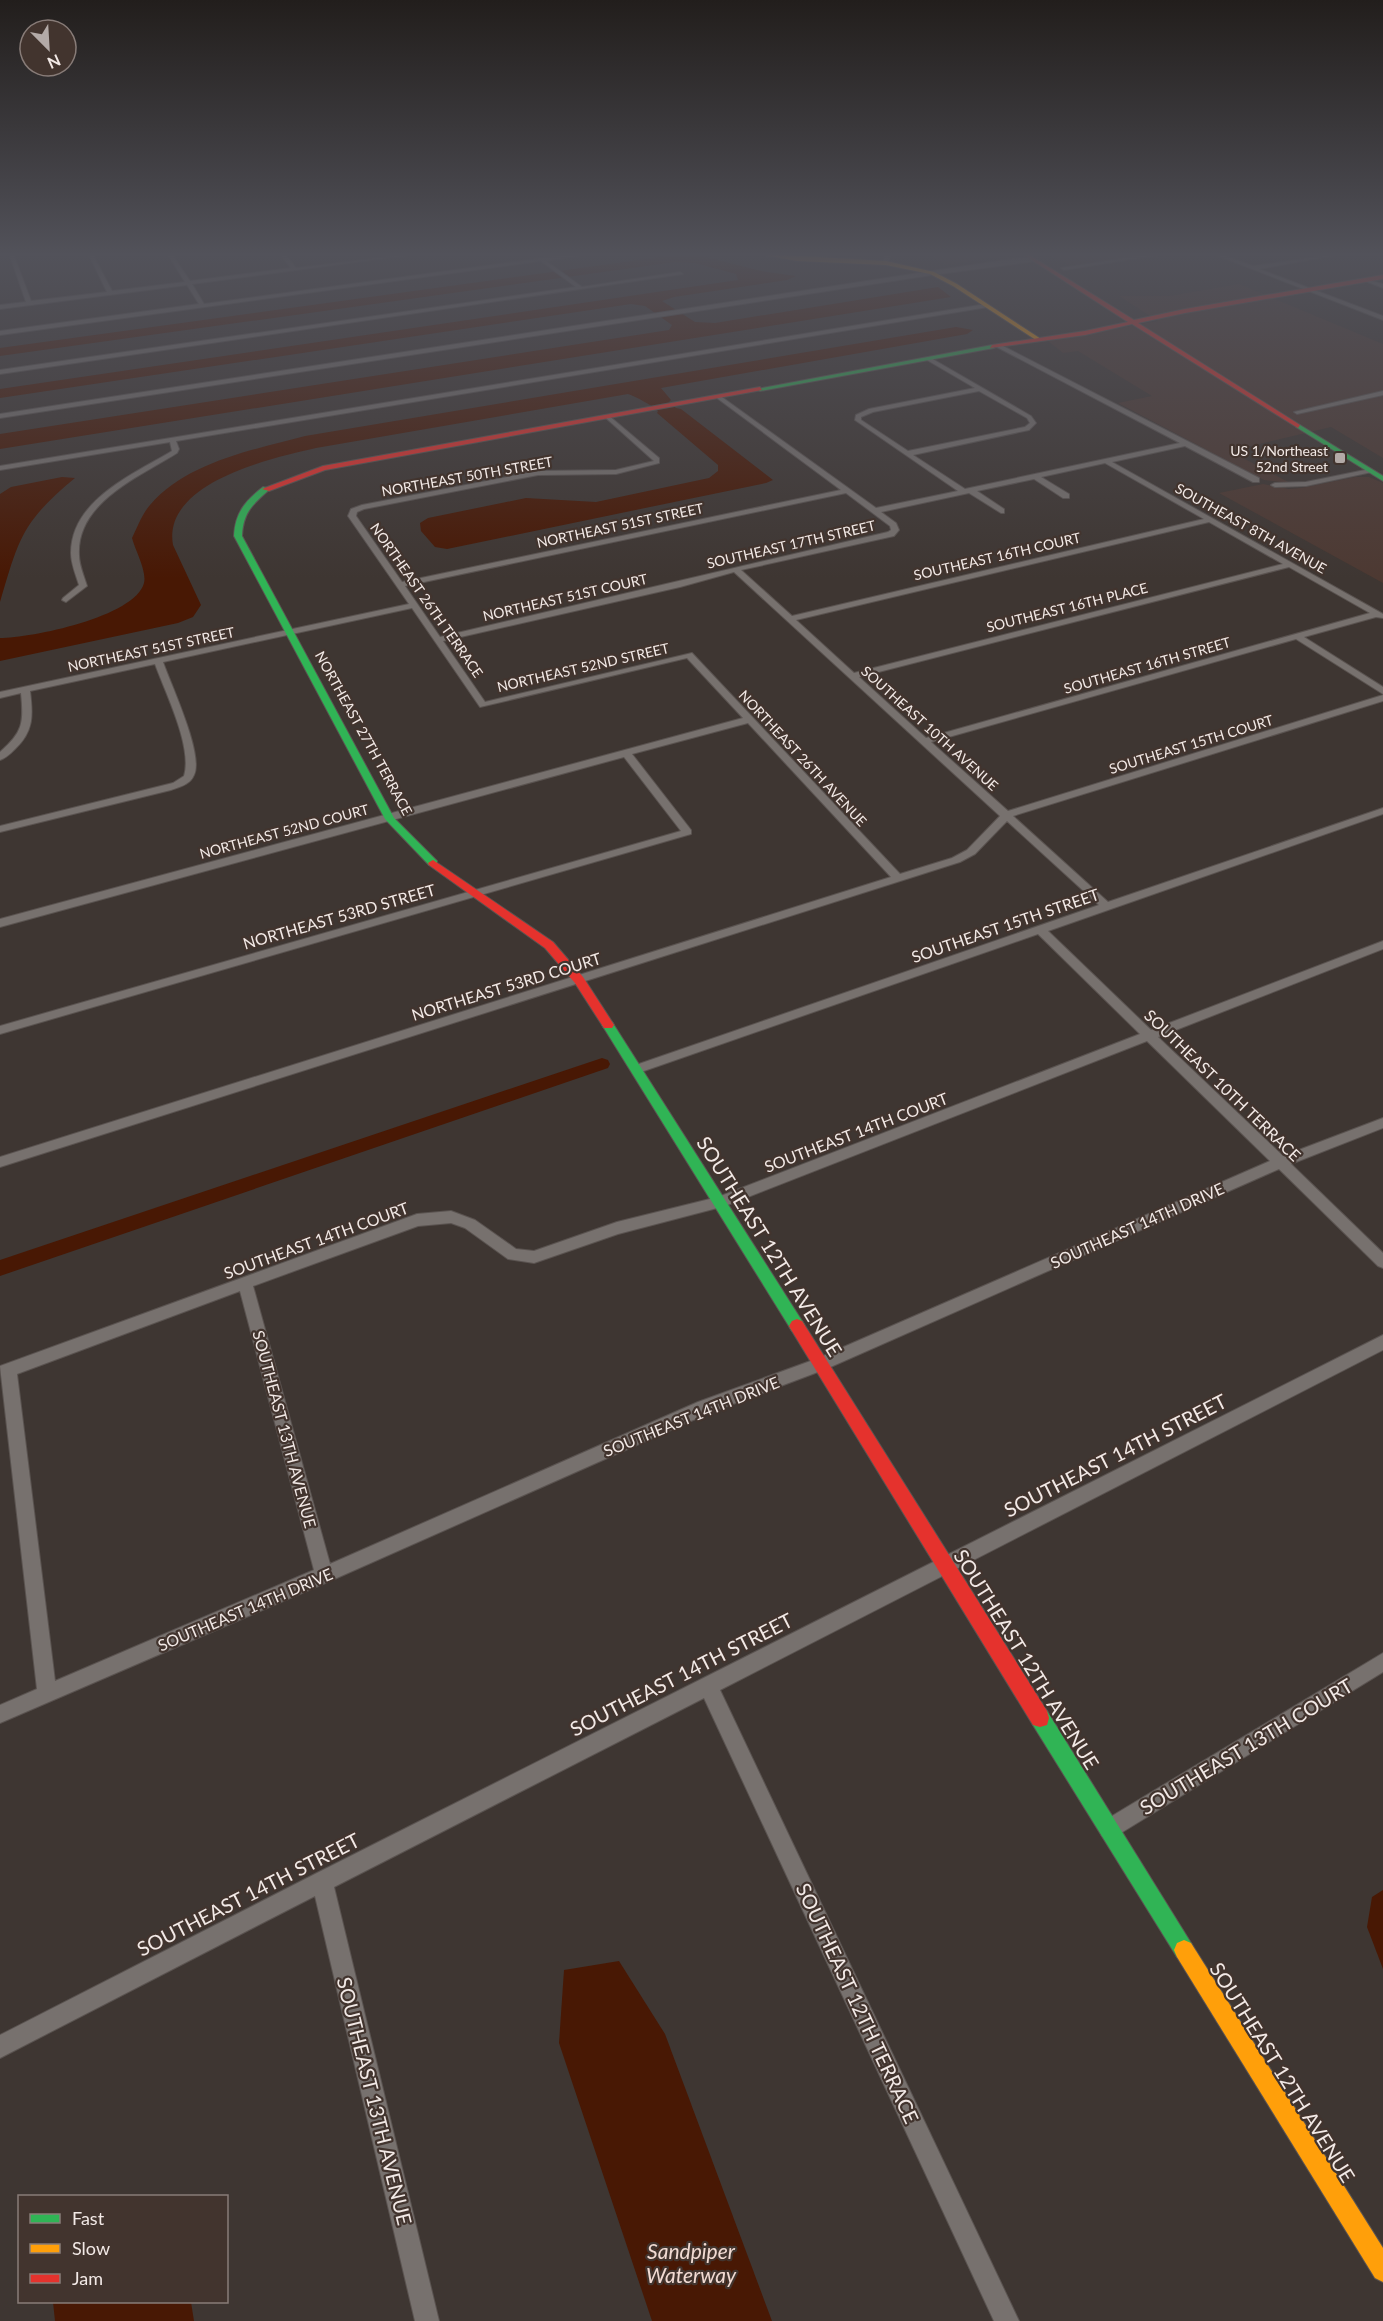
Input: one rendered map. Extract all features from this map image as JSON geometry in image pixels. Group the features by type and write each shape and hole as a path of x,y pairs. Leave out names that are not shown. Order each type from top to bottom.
{"street":[{"path":"0,372 74,361"},
{"path":"0,416 354,361"},
{"path":"0,468 647,361"},
{"path":"608,417 916,361"},
{"path":"906,454 1027,429 1033,423 1029,417 933,361"},
{"path":"1028,361 1256,480"},
{"path":"1200,361 1304,429 1379,470"},
{"path":"1210,361 1337,436 1379,470 1383,479"},
{"path":"980,389 871,410 858,416 858,420 906,454 1001,511"},
{"path":"1257,400 1297,412 1383,393"},
{"path":"719,397 875,511 1184,444"},
{"name":"NORTHEAST 50TH STREET","path":"354,511 362,507 538,473 616,472 657,462 657,459 608,417"},
{"name":"NORTHEAST 27TH TERRACE","path":"608,417 307,473 288,479 256,496 239,515 236,526 238,536 390,819 406,839 436,865 544,940 565,959 637,1069"},
{"path":"1304,429 1337,436"},
{"path":"66,600 83,586 75,560 75,548 87,516 122,483 175,452 172,439"},
{"name":"SOUTHEAST 8TH AVENUE","path":"1106,461 1380,616"},
{"path":"1275,485 1306,484 1379,470"},
{"path":"1034,476 1066,496"},
{"name":"NORTHEAST 51ST STREET","path":"400,585 846,490"},
{"name":"NORTHEAST 26TH TERRACE","path":"354,511 352,516 483,705"},
{"name":"SOUTHEAST 17TH STREET","path":"699,580 735,568 891,534 895,530 893,525 875,511"},
{"name":"SOUTHEAST 16TH COURT","path":"790,619 1209,520"},
{"name":"SOUTHEAST 16TH PLACE","path":"852,676 1289,565"},
{"name":"SOUTHEAST 10TH AVENUE","path":"735,568 1107,908"},
{"name":"NORTHEAST 51ST COURT","path":"437,640 699,580"},
{"name":"NORTHEAST 51ST STREET","path":"0,695 414,605"},
{"name":"SOUTHEAST 16TH STREET","path":"924,741 1380,616"},
{"path":"1298,637 1383,691"},
{"name":"NORTHEAST 52ND STREET","path":"483,705 689,655"},
{"name":"NORTHEAST 26TH AVENUE","path":"689,655 897,878"},
{"path":"0,829 166,788 185,780 192,772 192,754 158,661"},
{"path":"0,757 19,741 27,729 29,720 25,690"},
{"name":"SOUTHEAST 15TH COURT","path":"1007,816 1383,698"},
{"name":"NORTHEAST 52ND COURT","path":"0,923 748,720"},
{"name":"NORTHEAST 53RD STREET","path":"0,1030 687,832 626,753"},
{"name":"SOUTHEAST 15TH STREET","path":"637,1069 1383,811"},
{"name":"NORTHEAST 53RD COURT","path":"0,1162 964,856 971,852 1007,816"},
{"name":"SOUTHEAST 10TH TERRACE","path":"1041,931 1383,1262"},
{"name":"SOUTHEAST 14TH COURT","path":"4,1371 426,1218 451,1217 470,1224 513,1254 534,1257 617,1228 720,1202 1383,945"},
{"name":"SOUTHEAST 12TH AVENUE","path":"637,1069 1383,2270"},
{"name":"SOUTHEAST 14TH DRIVE","path":"0,1714 324,1575 704,1407 821,1364 1280,1162 1383,1123"},
{"name":"SOUTHEAST 13TH AVENUE","path":"245,1283 324,1575"},
{"name":"SOUTHEAST 14TH STREET","path":"0,2047 1383,1342"},
{"path":"4,1371 47,1695"},
{"name":"SOUTHEAST 13TH COURT","path":"1109,1829 1383,1662"},
{"name":"SOUTHEAST 12TH TERRACE","path":"708,1685 1007,2321"},
{"name":"SOUTHEAST 13TH AVENUE","path":"322,1881 428,2321"}],"shaded area":[{"path":"1095,361 1383,361 1383,458 1331,427 1230,451 1290,483 1264,480 1118,403 1152,396"},
{"path":"1355,477 1369,477 1383,483 1383,583 1219,493 1263,484 1289,489 1301,488"}],"water":[{"path":"187,361 246,361 0,398 0,389"},
{"path":"468,361 549,361 0,449 0,434"},
{"path":"751,361 812,361 661,388 671,400 669,402 676,408 681,409 773,480 766,483 447,549 435,547 421,531 420,523 428,518 526,498 596,502 709,478 718,471 718,465 657,413 658,411 628,394 316,448 273,459 223,477 184,505 174,523 173,545 201,605 193,617 178,623 0,661 0,638 57,630 80,623 122,606 136,595 144,583 144,578 132,538 150,505 165,490 202,468 222,460 305,436"},
{"path":"62,477 75,478 44,507 25,533 12,562 0,602 0,494 11,487"},
{"path":"1383,1890 1383,1969 1367,1927 1372,1897"},
{"name":"Sandpiper Waterway","path":"619,1961 665,2034 772,2321 652,2321 559,2043 564,1970"},
{"path":"53,2303 191,2303 194,2321 55,2321"}],"waterway":[{"path":"0,1268 602,1064"}],"traffic: fast":[{"path":"760,389 913,361"},
{"path":"1298,426 1383,479"},
{"path":"266,489 245,508 238,527 238,536 390,819 433,863"},
{"path":"608,1025 797,1326"},
{"path":"1040,1718 1184,1950"}],"traffic: slow":[{"path":"1184,1950 1383,2270"}],"traffic: jam":[{"path":"1195,361 1298,426"},
{"path":"266,489 323,468 760,389"},
{"path":"433,863 549,945 579,980 608,1025"},
{"path":"797,1326 1040,1718"}],"place":[{"name":"US 1/Northeast 52nd Street","path":"1340,458"}]}
